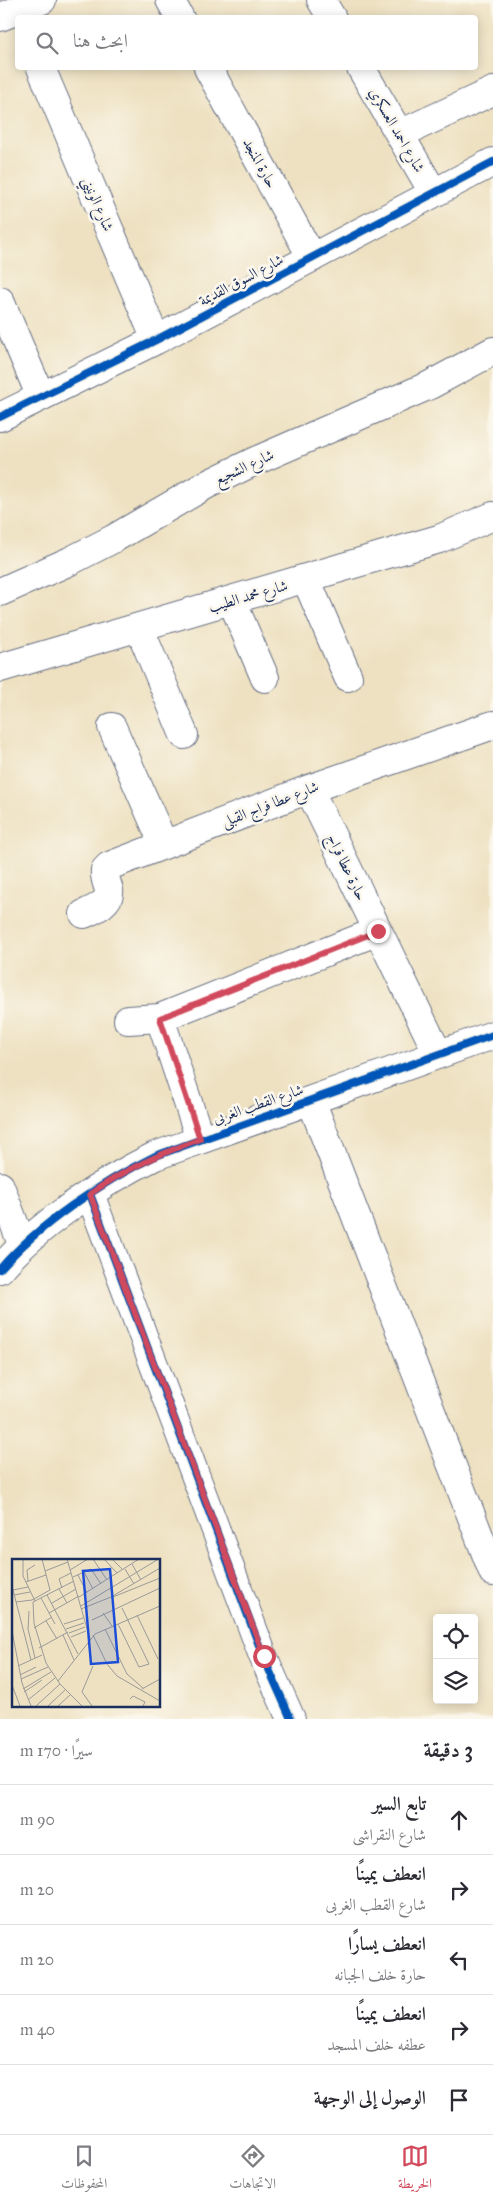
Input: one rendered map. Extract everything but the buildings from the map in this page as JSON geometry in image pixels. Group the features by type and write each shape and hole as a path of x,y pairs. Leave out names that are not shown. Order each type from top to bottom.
{"street":[{"path":"12,15 42,0"},
{"path":"170,0 178,15"},
{"path":"322,0 330,15"},
{"name":"شارع الونيني","path":"42,70 156,340"},
{"name":"حارة المنجد","path":"209,70 312,258"},
{"name":"شارع احمد العسكري","path":"362,70 433,192"},
{"path":"400,134 493,91"},
{"name":"شارع السوق القديمة","path":"0,417 156,340 493,162"},
{"path":"0,301 40,397"},
{"name":"شارع الشجيع","path":"0,592 114,539 198,490 253,462 430,385 493,351"},
{"name":"شارع محمد الطيب","path":"0,668 439,539 493,516"},
{"path":"306,579 348,676"},
{"path":"232,600 265,678"},
{"path":"139,628 184,735"},
{"name":"شارع عطا فراج القبلى","path":"84,914 100,906 108,897 109,891 104,870 309,788 493,725"},
{"path":"112,726 164,845"},
{"name":"حارة عطا فراج","path":"309,788 438,1054"},
{"path":"128,1020 160,1018 378,931"},
{"path":"160,1018 200,1139"},
{"name":"شارع القطب الغربى","path":"0,1269 22,1244 90,1194 118,1174 155,1156 493,1035"},
{"path":"311,1100 493,1572"},
{"path":"0,1186 22,1244"},
{"path":"90,1194 264,1656 291,1719"}],"cycle path":[{"path":"0,417 156,340 493,162"},
{"path":"0,1269 33,1236 72,1205 114,1178 155,1156 493,1035"},
{"path":"90,1194 263,1656 291,1719"}],"route":[{"path":"264,1656 90,1194 118,1174 155,1156 200,1139 160,1018 378,931"}]}
